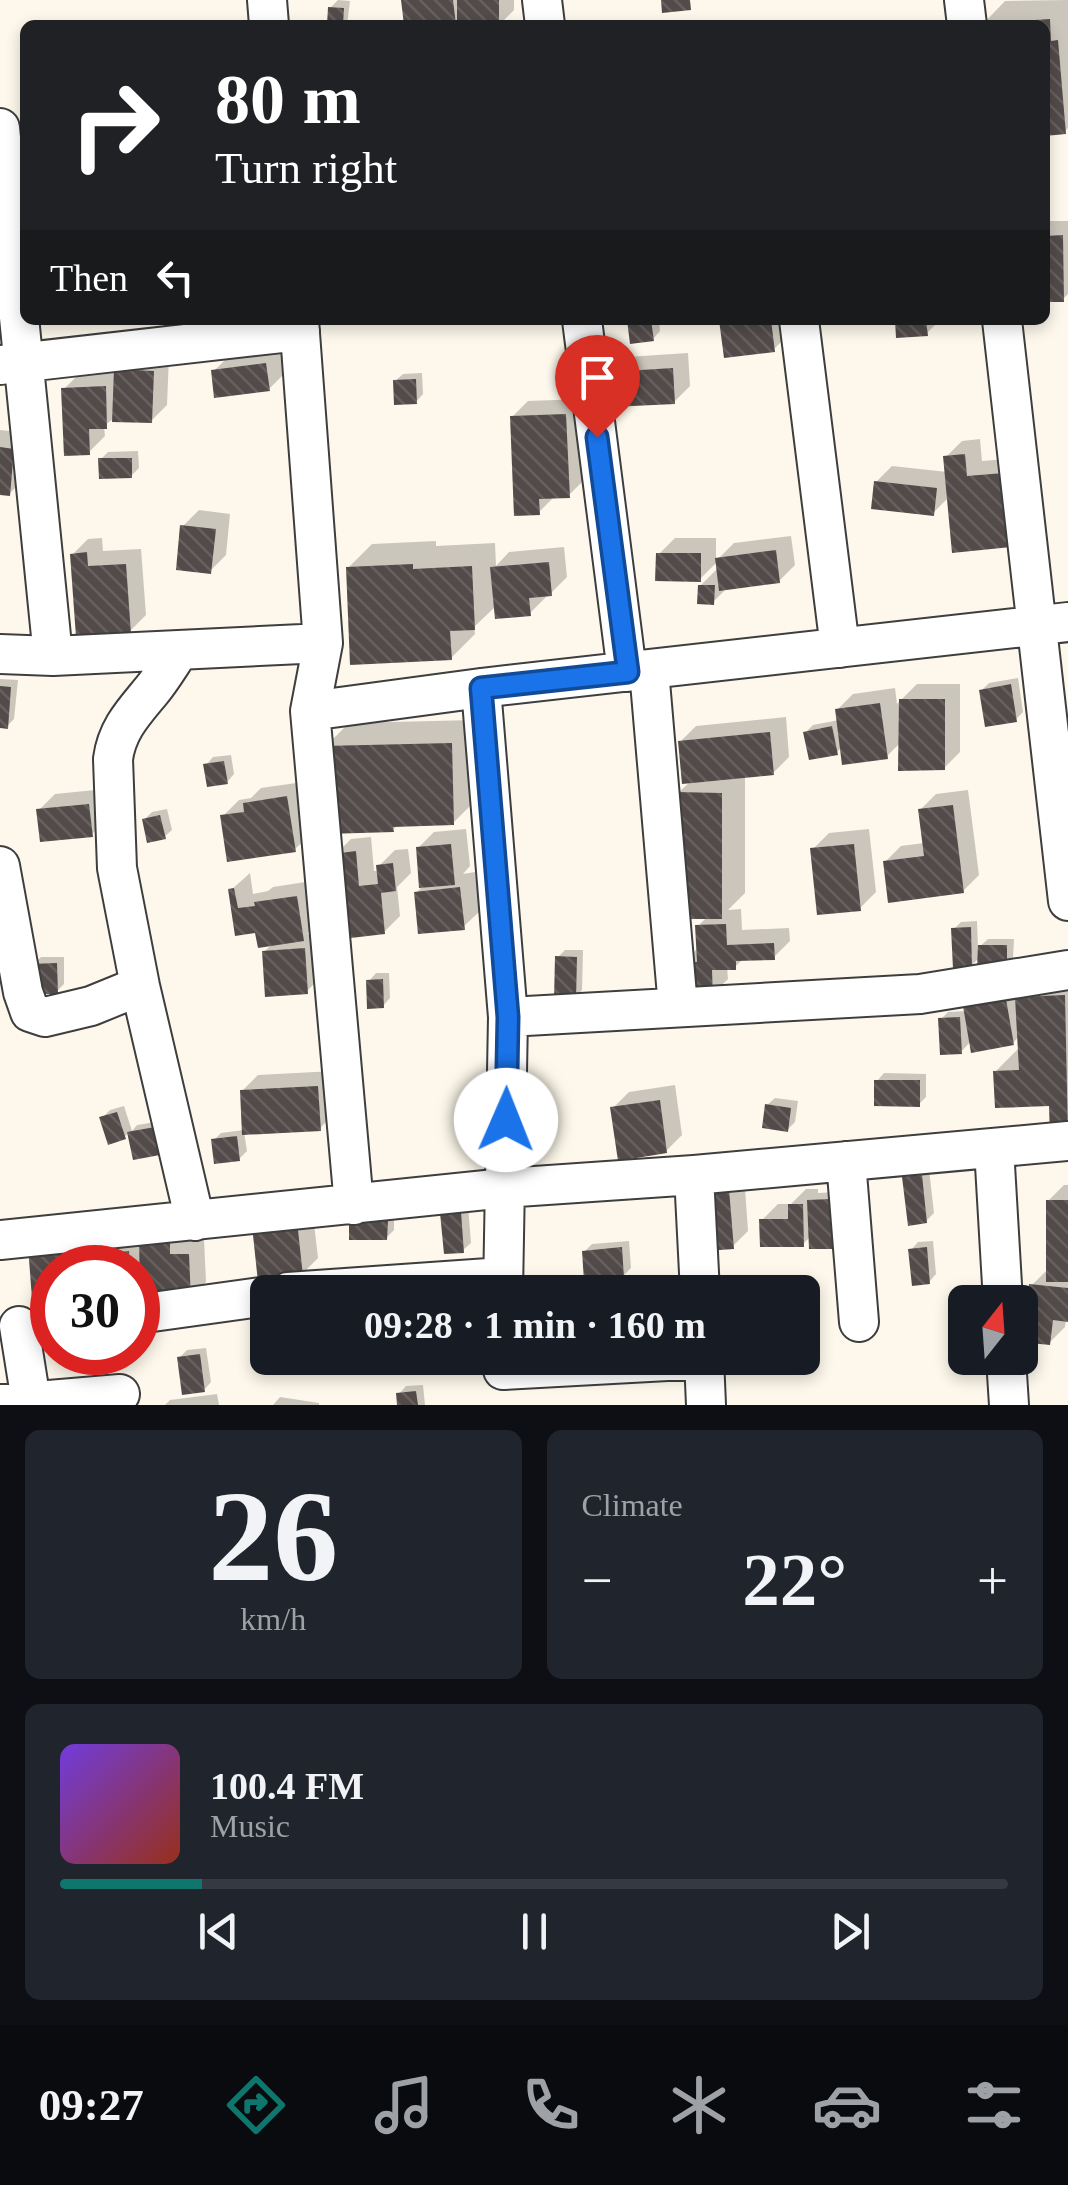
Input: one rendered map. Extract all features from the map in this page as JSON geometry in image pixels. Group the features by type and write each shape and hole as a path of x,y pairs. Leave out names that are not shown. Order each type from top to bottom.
{"street":[{"path":"0,128 12,364 53,656"},
{"path":"583,325 638,671 678,1007"},
{"path":"801,325 840,648"},
{"path":"1003,325 1052,623 1068,901"},
{"path":"12,364 300,326 323,642 310,711 354,1205"},
{"path":"310,711 1052,623"},
{"path":"0,654 53,656 323,642"},
{"path":"179,650 124,723 113,759 117,868 140,986 195,1221"},
{"path":"481,688 508,1017 503,1275"},
{"path":"0,866 30,1012 45,1017 91,1006 140,986"},
{"path":"508,1017 920,994 1068,970"},
{"path":"0,1240 505,1188 1068,1141"},
{"path":"994,1148 1002,1285"},
{"path":"846,1162 859,1322"},
{"path":"694,1175 699,1275"},
{"path":"160,1311 250,1298"},
{"path":"24,1325 15,1403 120,1394"},
{"path":"504,1378 534,1375"},
{"path":"705,1375 706,1405"},
{"path":"1007,1375 1009,1405"}],"building":[{"path":"401,0 453,0 455,20 403,20"},
{"path":"457,0 499,0 499,20 457,20"},
{"path":"661,0 690,0 691,10 662,13"},
{"path":"328,7 344,8 343,20 327,20"},
{"path":"1050,19 1051,41 1058,40 1066,134 1050,136 1050,20 1034,20"},
{"path":"1063,235 1064,302 1050,302 1050,236"},
{"path":"628,325 652,325 654,341 630,344"},
{"path":"720,325 772,325 775,352 724,358"},
{"path":"895,325 927,325 928,336 896,338"},
{"path":"266,363 270,391 214,398 211,370"},
{"path":"673,368 675,404 611,407 609,372"},
{"path":"114,369 154,371 152,423 112,422"},
{"path":"416,379 417,404 394,405 393,380"},
{"path":"106,386 107,429 89,429 90,455 64,456 61,388"},
{"path":"566,414 570,498 539,499 540,515 514,516 510,416"},
{"path":"0,447 14,449 10,496 0,495"},
{"path":"965,454 967,476 1004,473 1011,547 952,553 943,456"},
{"path":"98,458 132,458 132,478 99,479"},
{"path":"874,481 937,488 934,516 871,509"},
{"path":"180,525 216,529 211,574 176,570"},
{"path":"776,550 780,583 719,591 715,558"},
{"path":"87,552 88,566 126,564 131,634 76,637 70,554"},
{"path":"656,553 701,553 701,582 655,581"},
{"path":"549,562 552,596 529,598 531,616 495,619 490,567"},
{"path":"413,564 413,569 472,566 475,630 450,631 452,660 350,665 346,567"},
{"path":"698,585 715,585 714,605 697,604"},
{"path":"1011,684 1017,722 985,727 979,690"},
{"path":"0,686 11,687 8,729 0,728"},
{"path":"899,699 945,699 945,770 898,771"},
{"path":"880,703 888,759 842,765 835,709"},
{"path":"832,726 838,755 809,760 803,732"},
{"path":"770,732 774,775 682,784 678,741"},
{"path":"452,743 454,825 326,834 323,746"},
{"path":"224,761 228,784 207,787 203,764"},
{"path":"676,792 722,793 722,919 676,919"},
{"path":"287,796 296,852 227,862 220,815 244,812 243,803"},
{"path":"89,804 93,837 40,842 36,809"},
{"path":"953,805 964,893 888,903 883,861 924,856 918,809"},
{"path":"160,815 166,839 147,843 142,819"},
{"path":"451,844 455,885 419,888 416,847"},
{"path":"854,844 861,911 817,915 810,848"},
{"path":"356,851 359,886 378,884 376,865 393,863 396,891 381,893 385,934 342,939 333,854"},
{"path":"460,887 465,930 418,934 414,892"},
{"path":"234,888 238,908 297,896 304,941 258,948 255,933 235,936 228,889"},
{"path":"726,924 727,945 774,943 775,960 736,961 736,970 712,970 713,998 681,999 679,963 697,962 695,925"},
{"path":"971,927 972,968 953,969 951,928"},
{"path":"978,945 1007,945 1007,968 977,968"},
{"path":"305,948 308,994 265,997 262,951"},
{"path":"555,956 577,957 576,1000 554,1000"},
{"path":"57,963 58,994 31,994 31,964"},
{"path":"383,979 384,1008 367,1009 366,980"},
{"path":"1065,995 1068,1136 1050,1137 1049,1106 995,1108 993,1071 1019,1070 1015,997"},
{"path":"1006,999 1014,1045 971,1053 963,1006"},
{"path":"960,1017 962,1054 940,1055 938,1018"},
{"path":"874,1080 920,1080 920,1107 874,1106"},
{"path":"318,1086 321,1131 242,1135 240,1090"},
{"path":"660,1100 667,1153 618,1161 610,1107"},
{"path":"765,1104 791,1108 788,1132 762,1128"},
{"path":"117,1112 126,1139 108,1145 99,1117"},
{"path":"155,1127 160,1155 133,1160 127,1132"},
{"path":"237,1136 240,1161 214,1164 211,1139"},
{"path":"922,1175 927,1223 908,1226 902,1177"},
{"path":"729,1189 734,1249 705,1251 701,1191"},
{"path":"831,1199 833,1249 809,1249 807,1200"},
{"path":"1046,1200 1068,1200 1068,1282 1046,1282"},
{"path":"788,1204 803,1204 804,1247 760,1247 759,1219 788,1219"},
{"path":"461,1212 464,1253 444,1254 440,1213"},
{"path":"297,1221 303,1275 257,1275 252,1226"},
{"path":"349,1221 388,1221 387,1240 349,1240"},
{"path":"139,1233 170,1233 170,1254 189,1254 191,1300 160,1301 160,1245 139,1245"},
{"path":"622,1247 624,1275 584,1275 582,1251"},
{"path":"927,1247 930,1284 912,1286 908,1249"},
{"path":"1029,1284 1068,1288 1068,1322 1053,1320 1050,1345 1038,1344 1038,1285"},
{"path":"200,1354 205,1392 182,1395 177,1357"},
{"path":"416,1391 418,1405 397,1405 396,1393"}],"route":[{"path":"506,1120 508,1017 481,688 628,672 597,437"}]}
